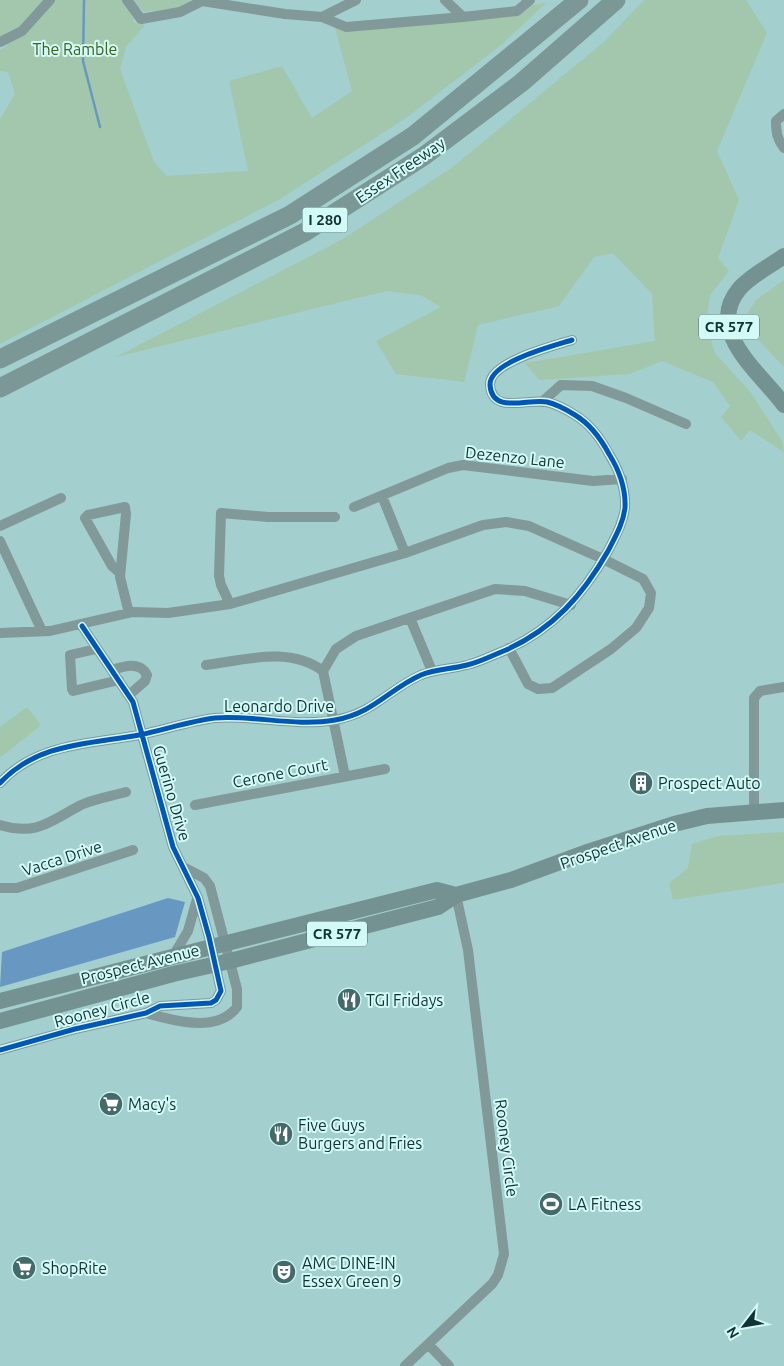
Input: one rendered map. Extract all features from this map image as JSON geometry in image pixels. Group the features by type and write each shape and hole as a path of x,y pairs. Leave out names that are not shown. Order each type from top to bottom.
{"highway":[{"name":"Essex Freeway","path":"0,359 290,216 413,136 579,0"},
{"name":"Essex Freeway","path":"0,388 313,227 424,156 521,84 616,0"}],"main road":[{"name":"CR 577","path":"784,256 740,287 730,308 728,325 737,348 784,405"},
{"name":"Prospect Avenue","path":"0,1021 438,908 456,895 519,878 590,850 674,824 707,816 784,810"},
{"name":"Prospect Avenue","path":"0,1001 438,890 456,895"}],"street":[{"path":"0,42 22,30 50,0"},
{"path":"127,0 141,19 180,12 202,0 285,14 322,17 346,27 517,11 530,0"},
{"path":"322,17 356,0"},
{"path":"445,0 463,17"},
{"path":"784,114 776,121 778,141 784,148"},
{"name":"Leonardo Drive","path":"0,783 24,763 47,751 80,743 143,734 215,718 291,722 334,721 370,709 418,677 432,671 470,664 509,648 554,621 571,605 588,584 623,519 625,493 622,479 600,438 576,415 561,407 542,402 512,404 500,402 490,387 492,375 501,366 572,340"},
{"path":"542,402 561,385 592,386 626,398 686,424"},
{"name":"Dezenzo Lane","path":"354,507 448,468 463,465 593,481 622,479"},
{"path":"382,496 406,553"},
{"path":"0,526 61,498"},
{"path":"120,573 112,566 85,518 88,515 125,507 126,514 120,573 122,592 129,613"},
{"path":"230,604 220,585 219,576 221,513 335,517"},
{"path":"0,633 42,632 82,626 129,613 194,611 230,604 406,553 483,525 506,522 529,526 603,559 643,579 652,593 649,608 636,628 611,650 552,688 538,689 528,684 509,648"},
{"path":"0,542 42,632"},
{"path":"206,665 283,656 312,663 323,671 329,658 344,642 494,589 525,591 571,605"},
{"path":"410,618 432,671"},
{"name":"Guerino Drive","path":"82,626 129,695 143,734 164,820 173,846 198,898 218,945 223,963"},
{"path":"96,649 70,655 72,689 74,691 119,680"},
{"path":"112,670 136,666 144,670 147,675 145,681 129,695"},
{"name":"Cerone Court","path":"195,805 345,776 323,671"},
{"path":"754,811 754,698 760,691 784,687"},
{"path":"345,776 385,770"},
{"path":"0,825 14,829 53,823 82,805 126,792"},
{"name":"Vacca Drive","path":"0,888 17,888 134,850"},
{"name":"Guerino Drive","path":"185,868 204,878 210,886 218,945"},
{"name":"Rooney Circle","path":"405,1366 492,1284 498,1275 504,1254 468,950 456,895"},
{"path":"173,956 188,931 198,898"},
{"name":"Rooney Circle","path":"146,1013 189,1024 214,1020 232,1014 238,1007 238,998 223,963 218,945"},
{"name":"Rooney Circle","path":"0,1050 75,1029 146,1013 160,1006 203,1005 216,1000 221,991 223,963"},
{"path":"429,1344 449,1366"}],"green space":[{"name":"The Ramble","path":"0,0 44,0 20,26 0,37"},
{"path":"54,0 122,0 134,18 133,22 145,25 126,47 120,69 154,162 167,176 248,171 229,81 282,66 312,118 352,91 335,28 546,3 500,46 406,118 280,199 0,344 0,119 15,94 8,72 0,71 0,50 8,45 5,41"},
{"name":"The Ramble","path":"132,0 191,0 177,8 144,12"},
{"path":"644,0 746,0 767,33 717,151 739,200 718,258 729,271 710,295 706,324 715,353 751,393 782,441 784,452 750,430 741,441 721,417 730,406 713,382 662,361 630,374 539,380 525,363 655,341 652,294 613,253 594,257 559,306 478,325 464,382 396,374 376,341 441,307 420,295 386,291 116,357 343,239 454,166 605,41"},
{"path":"784,280 784,367 751,332 747,314 756,300"},
{"path":"27,707 41,725 0,758 0,727"},
{"path":"784,832 784,883 673,900 669,883 688,868 692,844 718,836"}],"water":[{"path":"168,898 185,902 175,937 0,987 2,952"}],"waterway":[{"path":"84,0 83,61 100,127"}],"cycle path":[{"path":"0,783 30,760 65,747 139,735 206,719 245,718 290,722 320,722 349,717 371,706 421,675 482,660 523,642 538,632 577,596 608,551 624,514 623,486 616,466 595,432 580,419 561,407 547,402 504,403 497,400 492,394 490,385 492,377 510,362 572,340"},
{"path":"0,1050 75,1029 146,1013 160,1006 211,1003 216,1000 221,991 198,898 173,847 133,702 82,626"}],"place":[{"name":"Prospect Auto","path":"641,783"},
{"name":"TGI Fridays","path":"349,1000"},
{"name":"Macy's","path":"111,1104"},
{"name":"Five Guys Burgers and Fries","path":"281,1134"},
{"name":"LA Fitness","path":"551,1204"},
{"name":"ShopRite","path":"24,1268"},
{"name":"AMC DINE-IN Essex Green 9","path":"284,1272"}]}
